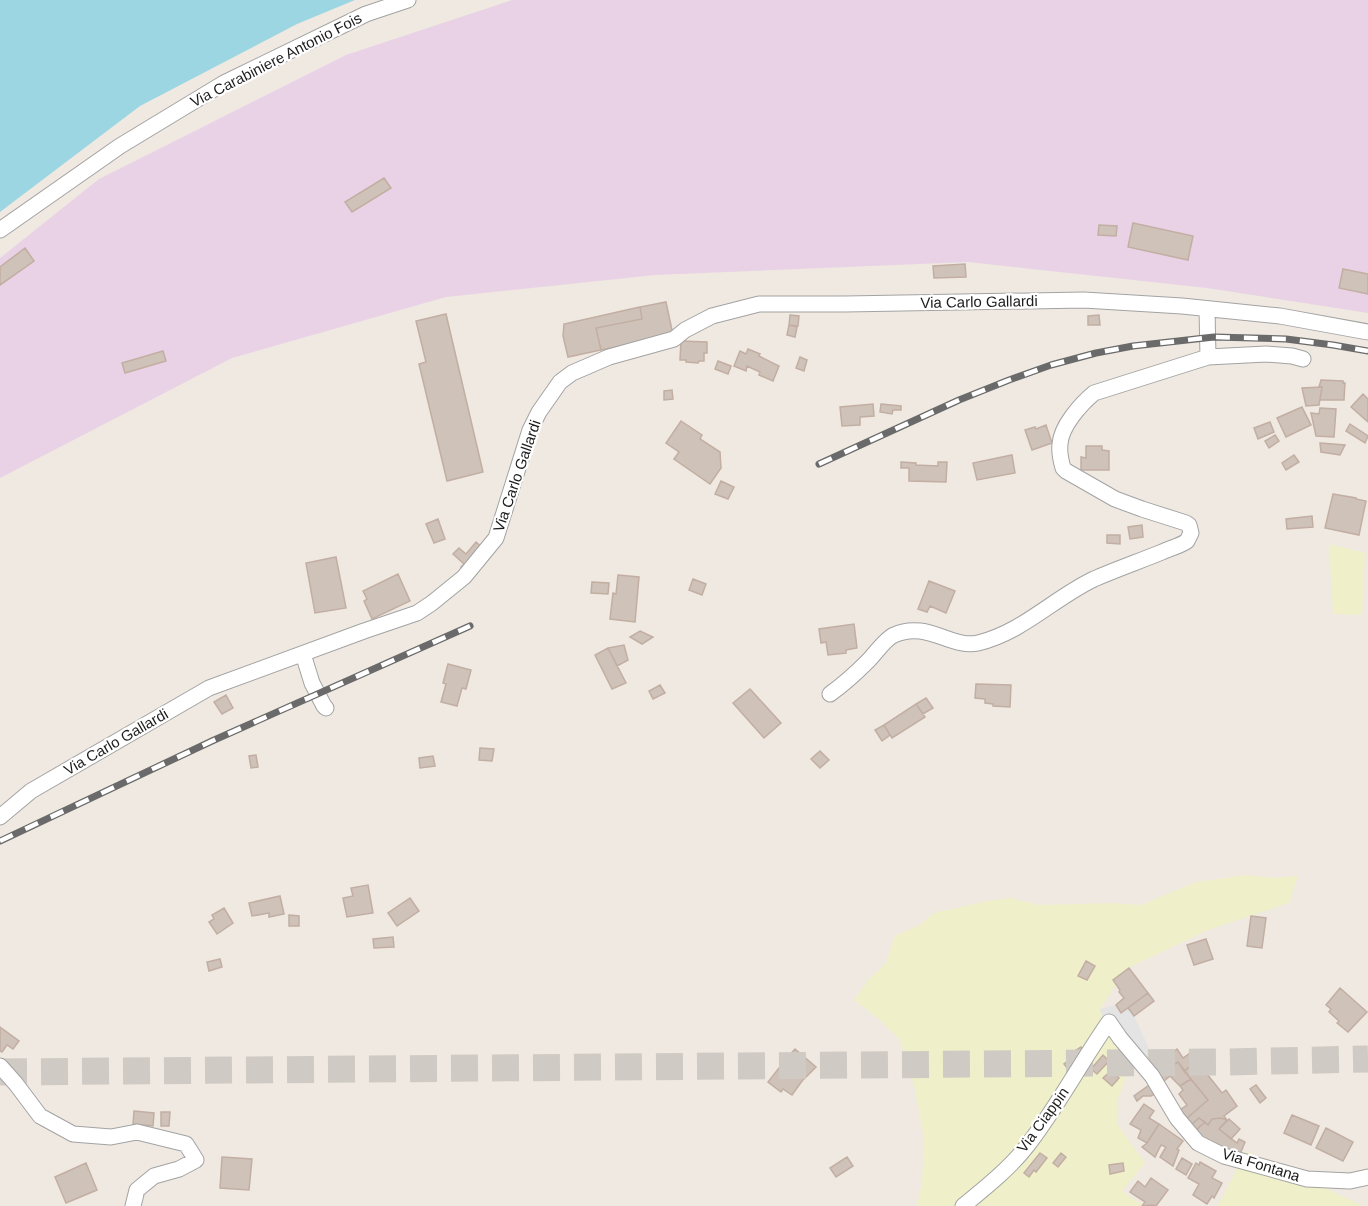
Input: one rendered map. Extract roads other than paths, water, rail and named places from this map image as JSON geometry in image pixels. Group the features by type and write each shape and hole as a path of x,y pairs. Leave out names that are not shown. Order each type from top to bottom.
{"street":[{"name":"Via Carabiniere Antonio Fois","path":"0,230 120,146 224,83 366,14 408,0"},
{"name":"Via Carlo Gallardi","path":"0,817 31,791 209,688 417,613 432,603 464,577 496,538 530,430 539,412 560,382 572,373 609,357 674,339 685,330 712,316 759,304 1084,300 1280,316 1368,332"},
{"path":"1207,309 1208,357"},
{"path":"831,694 847,682 893,635 921,630 966,643 976,643 1028,621 1094,580 1187,541 1191,533 1186,523 1115,499 1063,468 1060,444 1062,435 1082,403 1094,393 1208,357 1266,354 1303,359"},
{"path":"303,654 312,683 326,708"},
{"name":"Via Fontana","path":"1109,1022 1152,1076 1177,1118 1198,1143 1224,1156 1307,1179 1350,1181 1368,1177"},
{"name":"Via Ciappin","path":"963,1206 991,1183 1026,1147 1061,1098 1109,1022"},
{"path":"0,1066 40,1116 73,1134 111,1137 137,1132 186,1144 196,1160 179,1169 154,1176 137,1190 134,1206"}],"water":[{"path":"0,0 355,0 297,24 140,106 0,212"}],"tunnel":[{"path":"0,1072 1368,1059"}],"railway":[{"path":"819,464 959,400 1051,365 1096,353 1133,346 1214,337 1286,339 1368,351"},
{"path":"0,841 212,741 470,626"}]}
